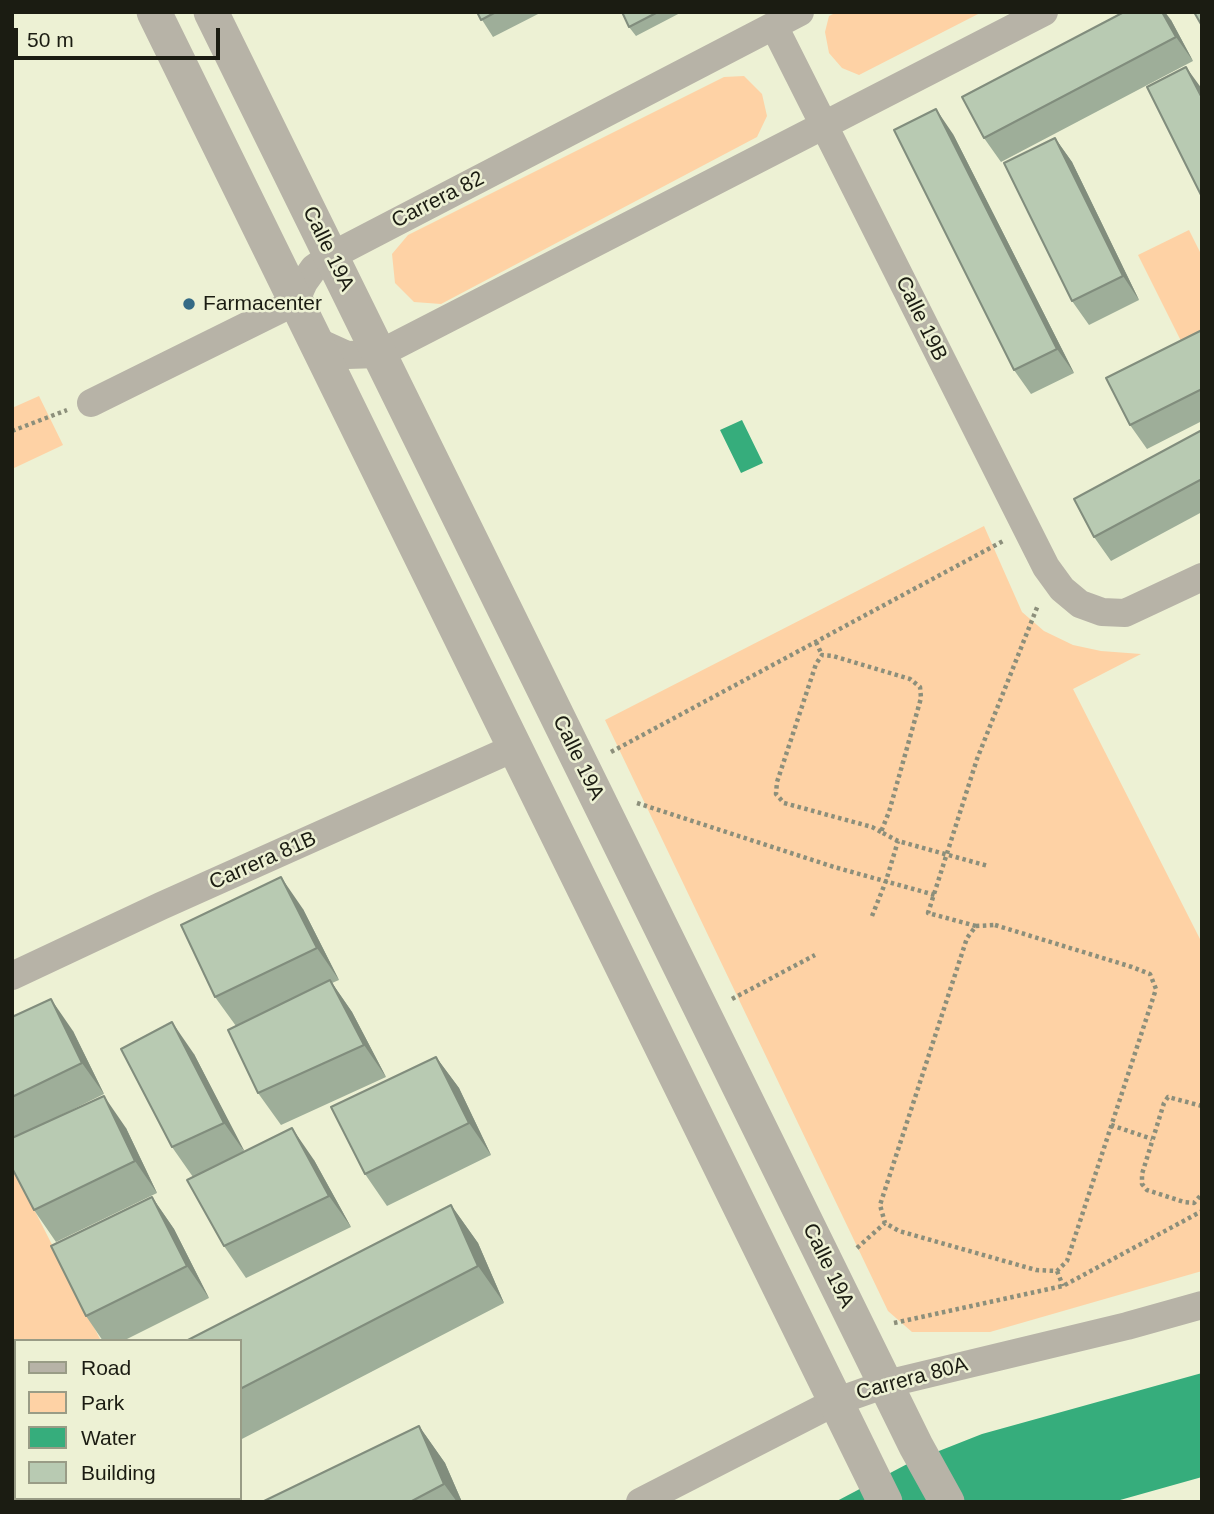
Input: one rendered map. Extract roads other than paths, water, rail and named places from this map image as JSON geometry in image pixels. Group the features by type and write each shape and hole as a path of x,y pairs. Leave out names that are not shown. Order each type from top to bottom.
{"street":[{"path":"154,12 885,1502"},
{"name":"Calle 19A","path":"211,12 916,1446 947,1502"},
{"name":"Carrera 82","path":"295,302 314,268 331,256 800,12"},
{"path":"314,340 347,355 379,354 1044,12"},
{"name":"Calle 19B","path":"774,26 1046,567 1062,589 1080,604 1102,612 1125,613 1202,577"},
{"path":"91,404 295,302"},
{"name":"Carrera 81B","path":"12,976 514,748"},
{"name":"Carrera 80A","path":"640,1502 835,1402 886,1384 1127,1326 1202,1305"}],"water":[{"path":"742,420 763,463 741,473 720,430"},
{"path":"1202,1373 1202,1477 1113,1502 835,1502 911,1462 982,1434"}],"place":[{"name":"Farmacenter","path":"189,304"}]}
